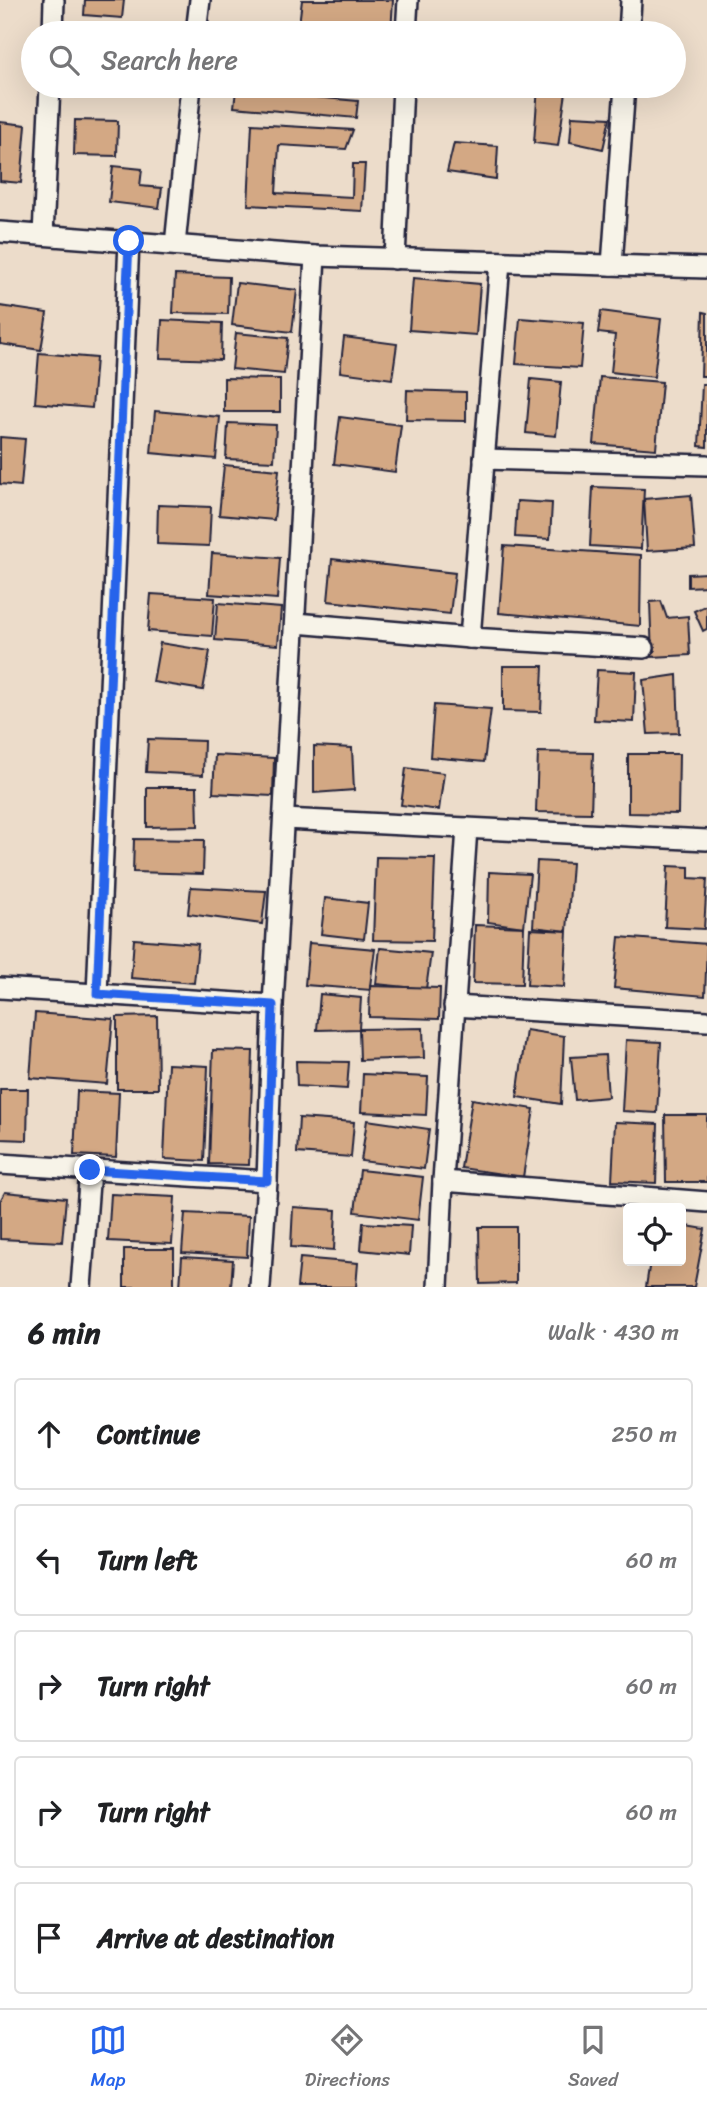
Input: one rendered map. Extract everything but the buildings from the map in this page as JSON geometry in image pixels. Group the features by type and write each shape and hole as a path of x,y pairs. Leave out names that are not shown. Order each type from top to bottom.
{"street":[{"path":"53,21 54,0"},
{"path":"197,21 200,0"},
{"path":"407,21 408,0"},
{"path":"630,21 631,0"},
{"path":"43,235 49,98"},
{"path":"175,245 190,98"},
{"path":"394,259 402,98"},
{"path":"612,265 624,98"},
{"path":"0,232 315,256 707,268"},
{"path":"97,994 129,241"},
{"path":"260,1287 315,256"},
{"path":"470,638 500,262"},
{"path":"484,459 707,465"},
{"path":"296,624 644,648"},
{"path":"284,819 707,840"},
{"path":"438,1287 467,828"},
{"path":"0,988 273,1005"},
{"path":"454,1006 707,1021"},
{"path":"0,1164 267,1181"},
{"path":"81,1287 90,1170"},
{"path":"443,1181 707,1202"}],"route":[{"path":"90,1170 267,1181 273,1005 97,994 129,241"}]}
